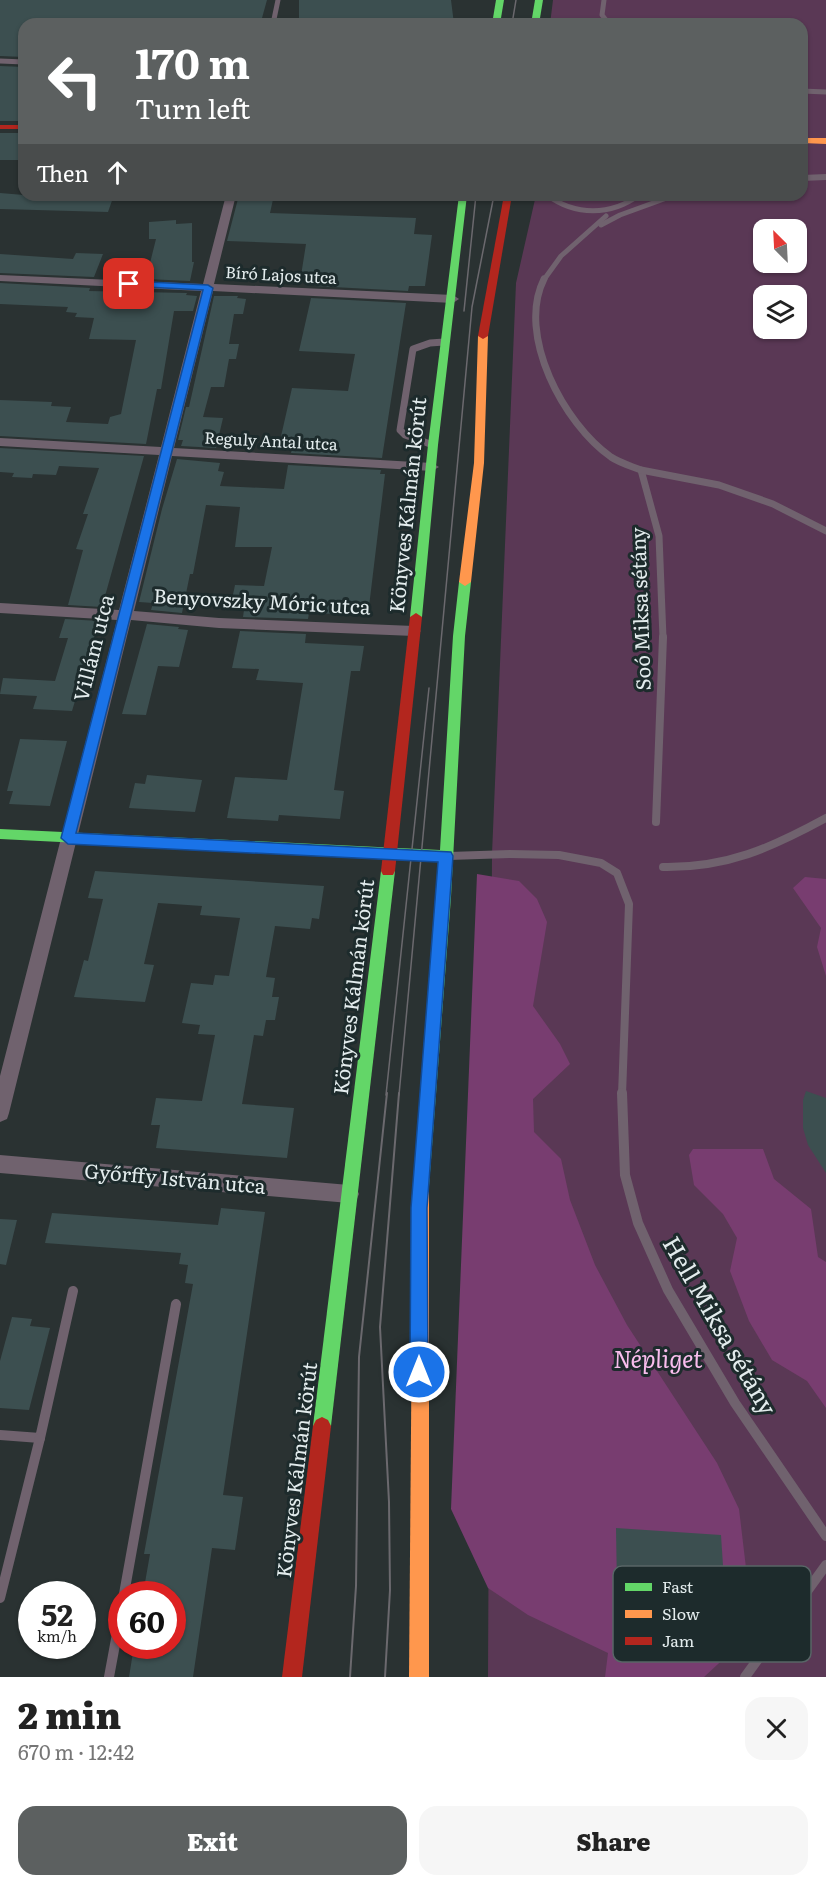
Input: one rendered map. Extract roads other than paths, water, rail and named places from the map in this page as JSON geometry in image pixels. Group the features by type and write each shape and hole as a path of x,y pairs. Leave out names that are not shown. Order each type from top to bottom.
{"main road":[{"path":"497,18 500,0"},
{"path":"536,18 539,0"},
{"path":"0,119 18,119"},
{"path":"0,127 18,127"},
{"path":"808,140 826,141"},
{"name":"Könyves Kálmán körút","path":"292,1677 389,855 433,445 445,342 453,299 463,201"},
{"path":"419,1677 419,1208 446,856 459,636 479,463 482,345 507,201"},
{"path":"0,834 389,855 446,856"}],"street":[{"path":"808,178 826,177"},
{"name":"Villám utca","path":"0,1113 230,201"},
{"name":"Bíró Lajos utca","path":"0,278 453,299"},
{"name":"Reguly Antal utca","path":"0,442 432,466"},
{"name":"Benyovszky Móric utca","path":"0,608 219,623 414,631"},
{"name":"Győrffy István utca","path":"0,1164 349,1194"}],"lane":[{"path":"274,18 278,0"},
{"path":"604,0 602,15 604,18"},
{"path":"0,61 18,62"},
{"path":"808,91 826,92"},
{"path":"557,201 565,206 600,211 633,201"},
{"path":"658,201 620,215 567,248 550,268 538,291 534,311 542,359 561,397 583,430 612,458 640,470 719,485 773,504 826,531"},
{"path":"593,230 606,216"},
{"path":"433,445 405,435 400,430 412,349 430,343 445,342"},
{"name":"Soó Miksa sétány","path":"640,470 659,536 663,645 656,822"},
{"path":"663,867 682,868 741,860 782,842 826,818"},
{"name":"Hell Miksa sétány","path":"446,856 492,854 591,859 615,871 624,886 629,904 622,1106 625,1175 638,1223 668,1290 735,1403 826,1536"},
{"path":"0,1598 74,1291"},
{"path":"126,1581 176,1304"},
{"path":"0,1435 40,1438"},
{"path":"811,1586 826,1565"},
{"path":"109,1677 112,1659"},
{"path":"745,1677 756,1662"}],"tram line":[{"path":"513,18 516,0"},
{"path":"464,311 475,201"},
{"path":"399,1095 472,307 493,201"},
{"path":"386,1095 429,688"},
{"path":"350,1677 356,1586 359,1357 387,1093"},
{"path":"385,1677 390,1590 389,1502 380,1327 399,1093"}],"park label":[{"name":"Népliget","path":"658,1360"}]}
